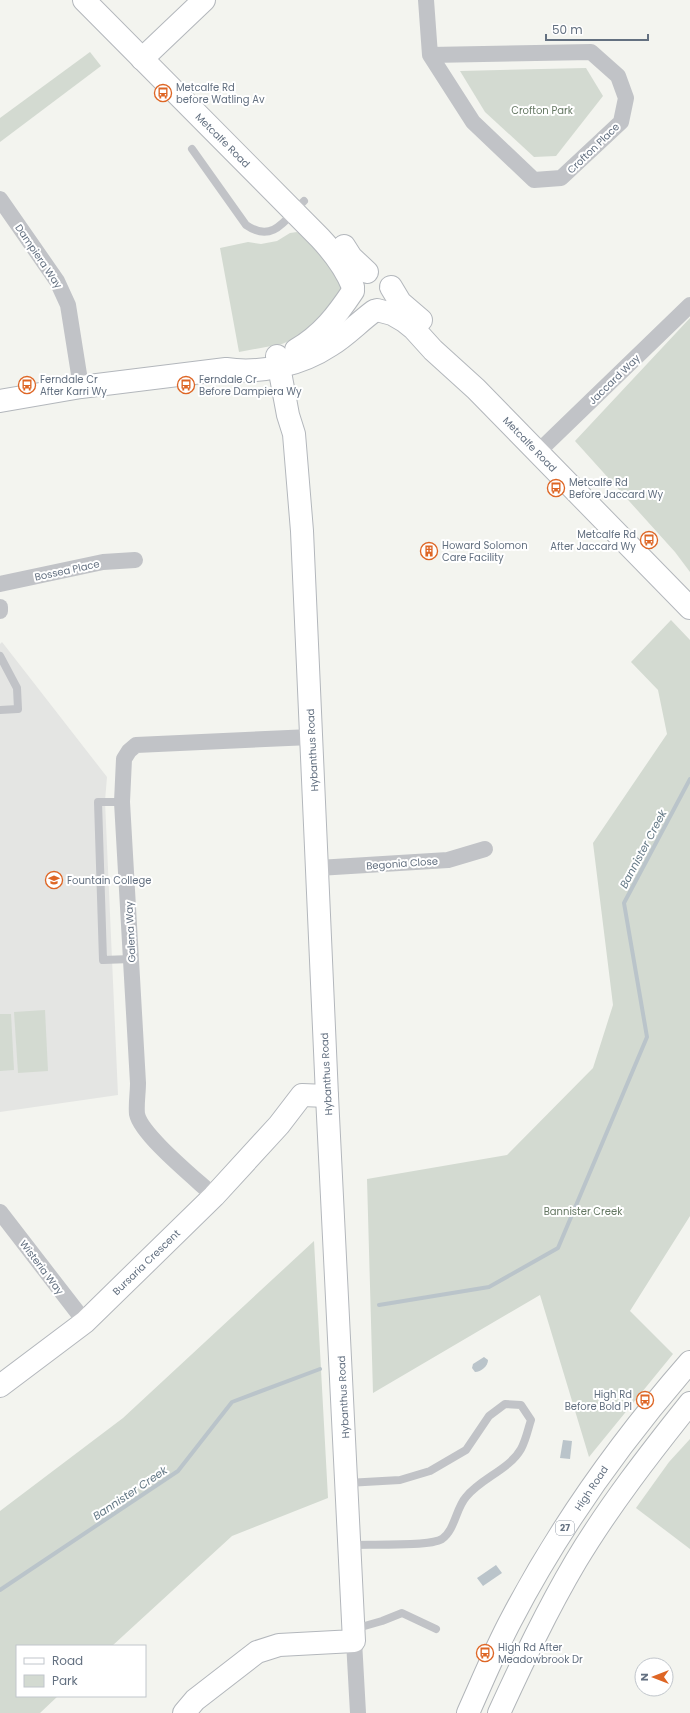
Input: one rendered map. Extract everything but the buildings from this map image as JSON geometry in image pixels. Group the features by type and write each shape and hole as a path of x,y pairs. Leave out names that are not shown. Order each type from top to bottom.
{"street":[{"name":"Metcalfe Road","path":"84,0 148,54 299,206 347,271 358,283"},
{"name":"Metcalfe Road","path":"105,0 148,54"},
{"path":"148,54 204,0"},
{"name":"Crofton Place","path":"426,0 430,55 473,122 534,180 561,178 621,122 626,98 618,76 591,52 430,55"},
{"name":"Dampiera Way","path":"0,199 57,281 68,305 81,387"},
{"name":"Metcalfe Road","path":"690,586 543,447 433,350 409,325 392,314 362,308 354,299 358,283 376,272 387,278 400,302 487,380 543,447 690,608"},
{"path":"285,359 322,333 338,314 358,283"},
{"path":"0,401 81,387 226,369 244,361 285,359 331,346 375,311 386,305 390,300 391,287"},
{"name":"Jaccard Way","path":"543,447 690,305"},
{"name":"Hybanthus Road","path":"285,359 297,413 294,434 301,523 318,868 327,1106 358,1713"},
{"name":"Bossea Place","path":"0,584 103,562 135,560"},
{"name":"Galena Way","path":"214,1196 154,1140 141,1124 137,1114 132,959 122,802 124,759 129,751 136,745 311,737"},
{"name":"Begonia Close","path":"318,868 448,860 485,849"},
{"name":"Bursaria Crescent","path":"0,1386 85,1322 214,1196 279,1125 302,1095 327,1106"},
{"name":"Wisteria Way","path":"0,1212 85,1322"},
{"name":"High Road","path":"468,1713 511,1620 554,1544 610,1459 654,1403 690,1362"},
{"path":"498,1713 537,1632 577,1560 646,1458 690,1403"},
{"path":"184,1713 195,1700 257,1652 279,1645 354,1635"}],"lane":[{"path":"192,150 246,225 255,231 267,232 280,226 299,206"},
{"path":"0,656 17,688 18,709 0,710"},
{"path":"122,802 98,802 103,960 132,959"},
{"path":"346,1483 400,1480 430,1471 466,1450 489,1416 505,1404 521,1405 531,1420 521,1449 504,1467 480,1483 465,1497 443,1539 429,1544 349,1545"},
{"path":"354,1635 402,1613 436,1629"}],"shaded area":[{"name":"Fountain College","path":"2,642 107,777 105,801 118,1095 0,1112 0,644"},
{"path":"484,1357 488,1360 487,1364 482,1370 475,1372 472,1368 473,1364"},
{"path":"563,1440 572,1441 570,1459 560,1458"},
{"path":"496,1565 502,1573 483,1586 477,1578"}],"green space":[{"path":"90,52 101,66 0,142 0,118"},
{"name":"Crofton Park","path":"586,68 603,96 556,156 534,157 485,112 460,71"},
{"path":"297,232 312,242 330,263 343,287 341,295 307,333 282,344 239,352 220,248 248,242 261,244 277,241 290,233"},
{"path":"690,318 690,572 675,552 575,441"},
{"name":"Bannister Creek","path":"671,620 690,640 690,1216 630,1311 673,1354 589,1457 540,1295 373,1393 367,1179 507,1155 593,1068 613,1005 593,843 667,734 658,690 631,662"},
{"path":"45,1010 48,1071 18,1073 14,1012"},
{"path":"0,1014 11,1014 14,1070 0,1071"},
{"name":"Bannister Creek","path":"314,1241 328,1498 232,1536 113,1645 16,1645 16,1697 57,1697 40,1713 0,1713 0,1511 123,1418"},
{"path":"690,1439 690,1549 636,1508 669,1462"}],"waterway":[{"name":"Bannister Creek","path":"379,1305 489,1287 558,1248 647,1037 624,903 690,779"},
{"name":"Bannister Creek","path":"0,1590 178,1471 232,1402 320,1369"}],"place":[{"name":"Metcalfe Rd before Watling Av","path":"163,93"},
{"name":"Ferndale Cr After Karri Wy","path":"27,385"},
{"name":"Ferndale Cr Before Dampiera Wy","path":"186,385"},
{"name":"Metcalfe Rd Before Jaccard Wy","path":"556,488"},
{"name":"Metcalfe Rd After Jaccard Wy","path":"649,540"},
{"name":"Howard Solomon Care Facility","path":"429,551"},
{"name":"Fountain College","path":"54,880"},
{"name":"High Rd Before Bold Pl","path":"645,1400"},
{"name":"High Rd After Meadowbrook Dr","path":"485,1653"}]}
